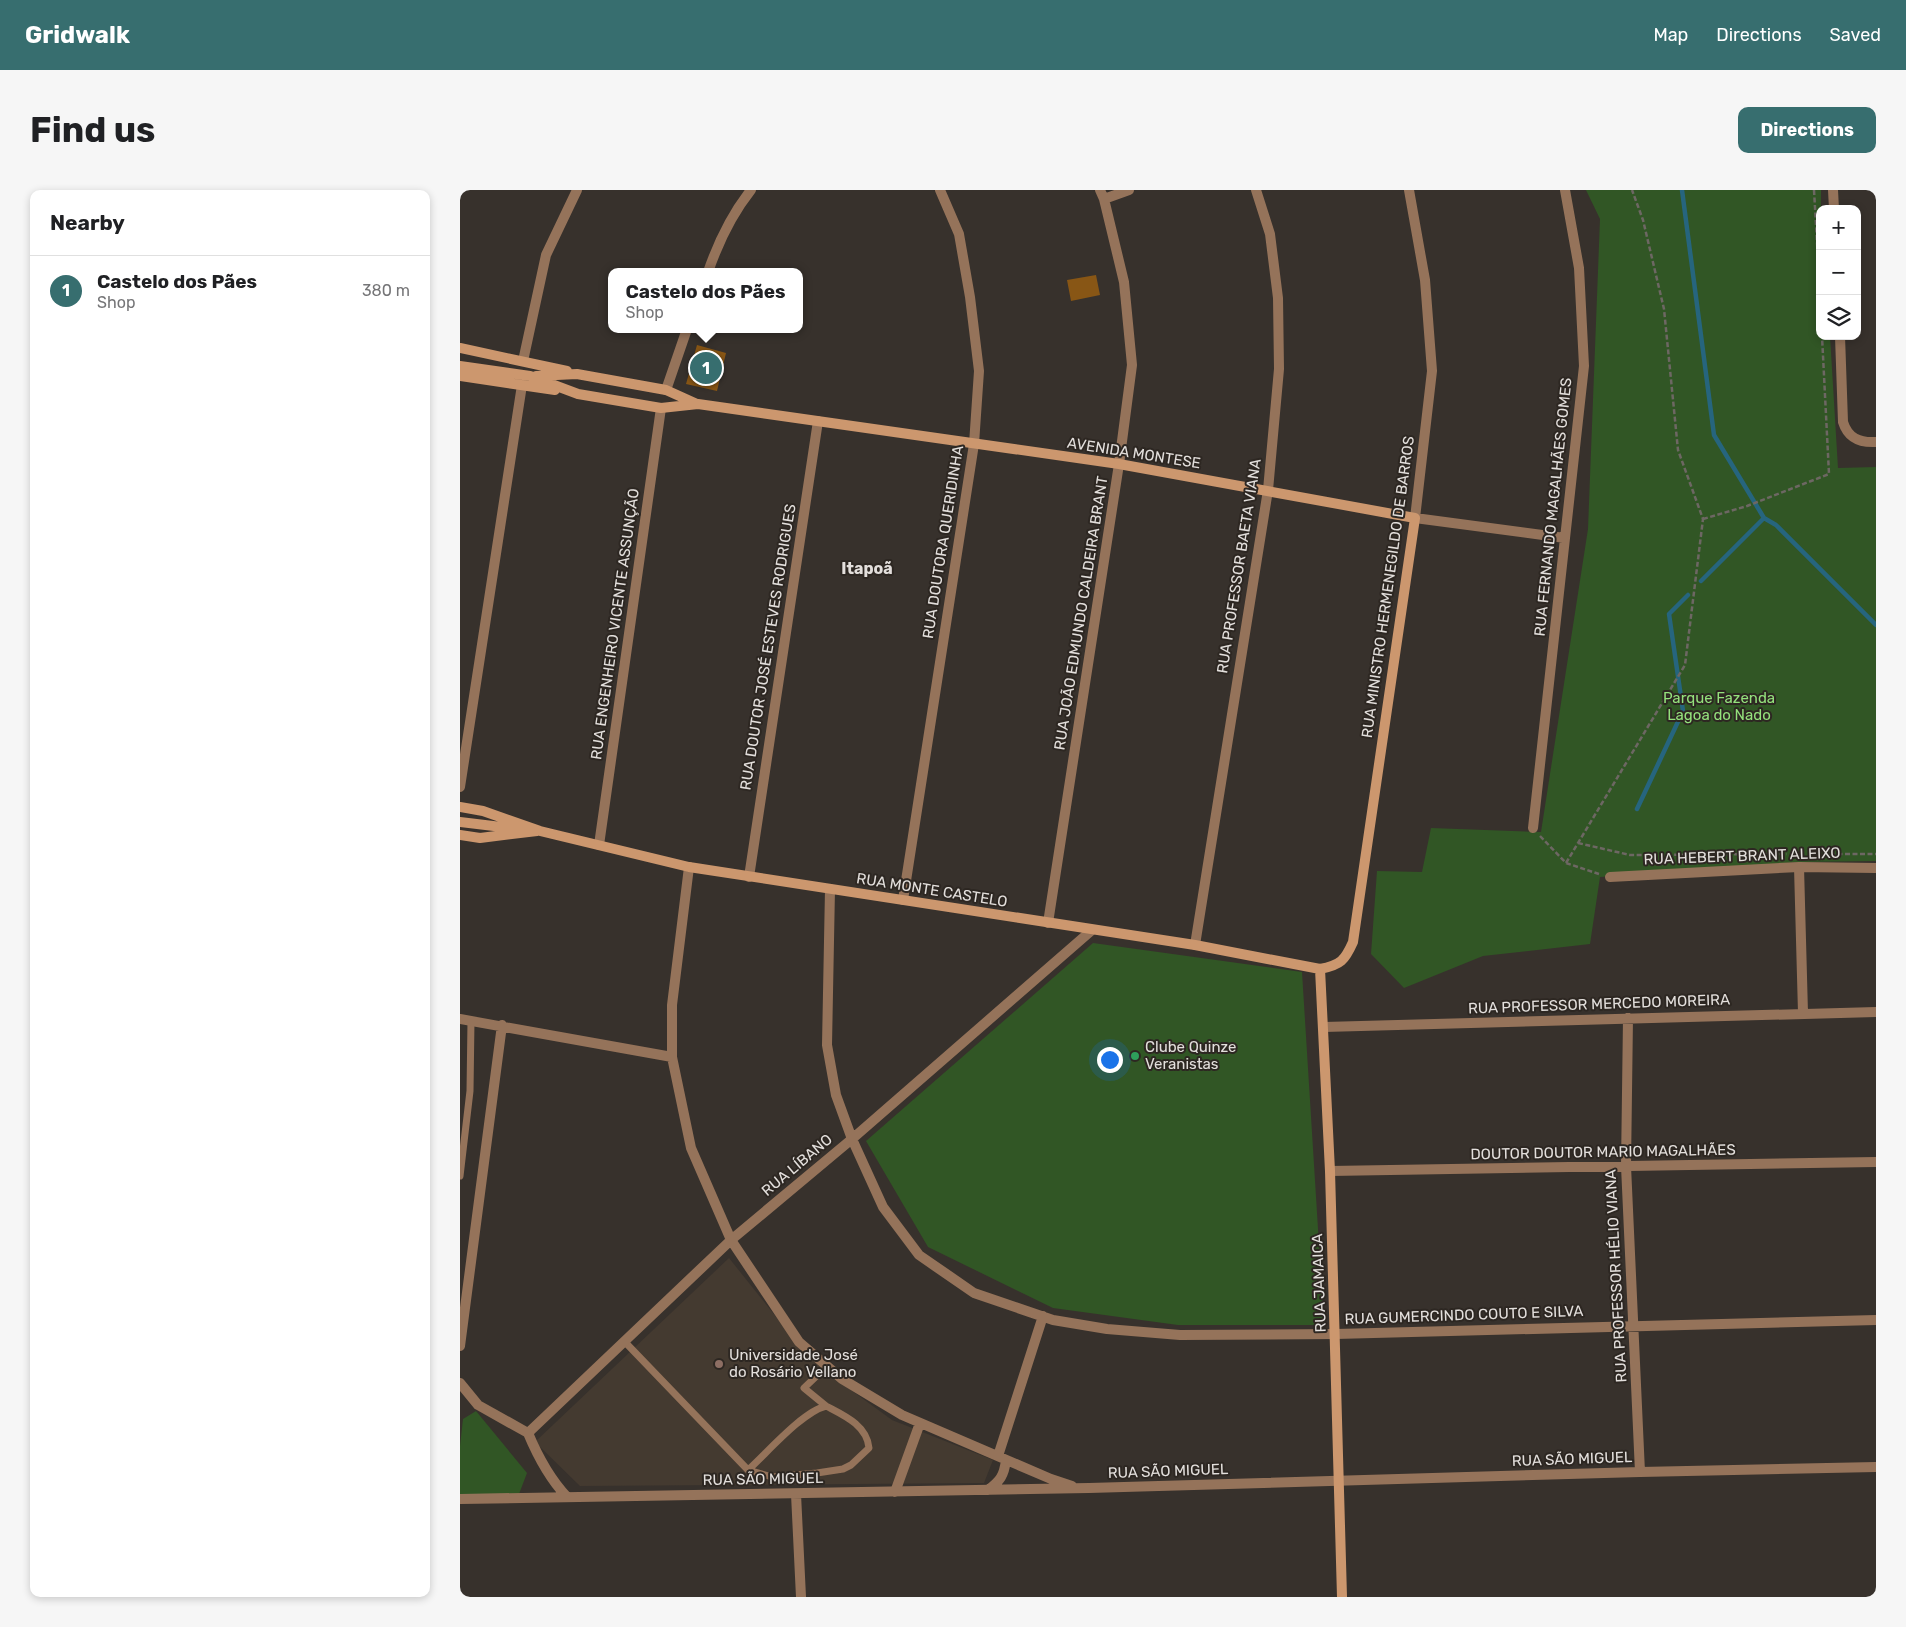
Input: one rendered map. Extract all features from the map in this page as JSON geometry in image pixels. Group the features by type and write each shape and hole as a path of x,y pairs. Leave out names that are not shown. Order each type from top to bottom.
{"street":[{"path":"523,361 546,255 577,190"},
{"path":"709,268 715,251 740,203 751,190"},
{"name":"RUA DOUTORA QUERIDINHA","path":"903,900 974,444 979,371 970,297 958,234 940,190"},
{"path":"1102,195 1130,190"},
{"name":"RUA PROFESSOR BAETA VIANA","path":"1194,946 1268,490 1279,369 1278,298 1270,234 1256,190"},
{"name":"RUA MINISTRO HERMENEGILDO DE BARROS","path":"1320,969 1335,966 1346,956 1353,942 1415,518 1432,371 1424,280 1409,190"},
{"name":"RUA FERNANDO MAGALHÃES GOMES","path":"1533,828 1584,366 1579,268 1565,190"},
{"path":"1833,190 1834,205"},
{"name":"RUA JOÃO EDMUNDO CALDEIRA BRANT","path":"1048,923 1119,464 1132,365 1124,282 1102,195"},
{"path":"666,390 687,333"},
{"path":"1840,340 1843,422 1846,431 1852,438 1876,442"},
{"path":"460,348 577,374"},
{"name":"AVENIDA MONTESE","path":"460,366 526,379 578,394 661,408 698,404 1119,464 1415,518 1565,538"},
{"name":"AVENIDA MONTESE","path":"526,379 577,374 666,390 698,404"},
{"path":"460,376 526,379 460,787"},
{"name":"RUA ENGENHEIRO VICENTE ASSUNÇÃO","path":"599,845 661,408"},
{"name":"RUA DOUTOR JOSÉ ESTEVES RODRIGUES","path":"749,877 818,421"},
{"name":"RUA MONTE CASTELO","path":"460,808 483,811 540,831 689,867 1194,946 1320,969"},
{"path":"460,822 540,831"},
{"name":"RUA MONTE CASTELO","path":"460,835 480,838 540,831"},
{"path":"689,867 672,1005 672,1057 691,1148 731,1240 799,1342 842,1379 902,1415 1051,1479 1080,1488"},
{"path":"1799,867 1803,1013"},
{"name":"RUA HEBERT BRANT ALEIXO","path":"1610,877 1799,867 1876,868"},
{"name":"RUA GUMERCINDO COUTO E SILVA","path":"830,889 827,1046 836,1095 852,1139 883,1207 919,1255 974,1293 1043,1316 1107,1330 1180,1335 1336,1334 1876,1320"},
{"name":"RUA LÍBANO","path":"528,1433 731,1240 852,1139 1092,930"},
{"name":"RUA JAMAICA","path":"1320,969 1336,1334 1342,1597"},
{"name":"RUA PROFESSOR MERCEDO MOREIRA","path":"1324,1027 1876,1012"},
{"name":"RUA PROFESSOR HÉLIO VIANA","path":"1628,1018 1626,1166 1640,1472"},
{"path":"460,1019 502,1025 672,1057"},
{"path":"460,1345 502,1025"},
{"name":"DOUTOR DOUTOR MARIO MAGALHÃES","path":"1330,1172 1876,1162"},
{"path":"988,1490 999,1482 1005,1469 1002,1458 1043,1316"},
{"path":"460,1382 478,1405 528,1433 538,1457 555,1485 567,1497"},
{"path":"894,1492 920,1423"},
{"name":"RUA SÃO MIGUEL","path":"460,1499 1080,1488 1876,1467"},
{"path":"796,1494 801,1597"}],"lane":[{"path":"460,1176 469,1100 471,1021"},
{"path":"624,1341 748,1470 772,1476 817,1473 844,1468 851,1465 869,1448 862,1430 844,1415 826,1406 804,1388 827,1366"},
{"path":"748,1470 816,1408 826,1406"}],"path":[{"path":"1566,863 1685,665 1703,520 1678,450 1664,309 1643,220 1632,190"},
{"path":"1814,190 1820,295"},
{"path":"1703,520 1746,506 1829,474 1822,340"},
{"path":"1533,828 1566,863 1610,877"},
{"path":"1578,843 1630,855 1787,854"},
{"path":"1827,854 1876,854"}],"shaded area":[{"name":"Universidade José do Rosário Vellano","path":"729,1258 800,1347 840,1382 892,1420 993,1460 984,1483 580,1486 535,1442"}],"green space":[{"name":"Parque Fazenda Lagoa do Nado","path":"1586,190 1821,190 1821,205 1816,205 1816,340 1830,340 1838,468 1876,467 1876,861 1799,862 1600,877 1590,944 1483,956 1404,988 1371,954 1377,871 1422,872 1431,828 1541,832 1588,529 1600,219"},
{"name":"Clube Quinze Veranistas","path":"1093,943 1302,972 1324,1325 1178,1325 1053,1308 928,1247 866,1141"},
{"path":"476,1411 527,1473 519,1494 460,1496 460,1446 463,1419"}],"building":[{"path":"1096,275 1100,295 1071,301 1067,280"},
{"path":"697,345 726,353 717,391 686,384"}],"waterway":[{"path":"1682,190 1714,435 1764,518 1776,525 1876,625"},
{"path":"1701,581 1764,518"},
{"path":"1637,809 1683,711 1669,614 1688,595"}],"place":[{"name":"Castelo dos Pães","path":"706,368"},
{"name":"Clube Quinze Veranistas","path":"1135,1056"},
{"name":"Universidade José do Rosário Vellano","path":"719,1364"}],"district":[{"name":"Itapoã","path":"867,568"}]}
